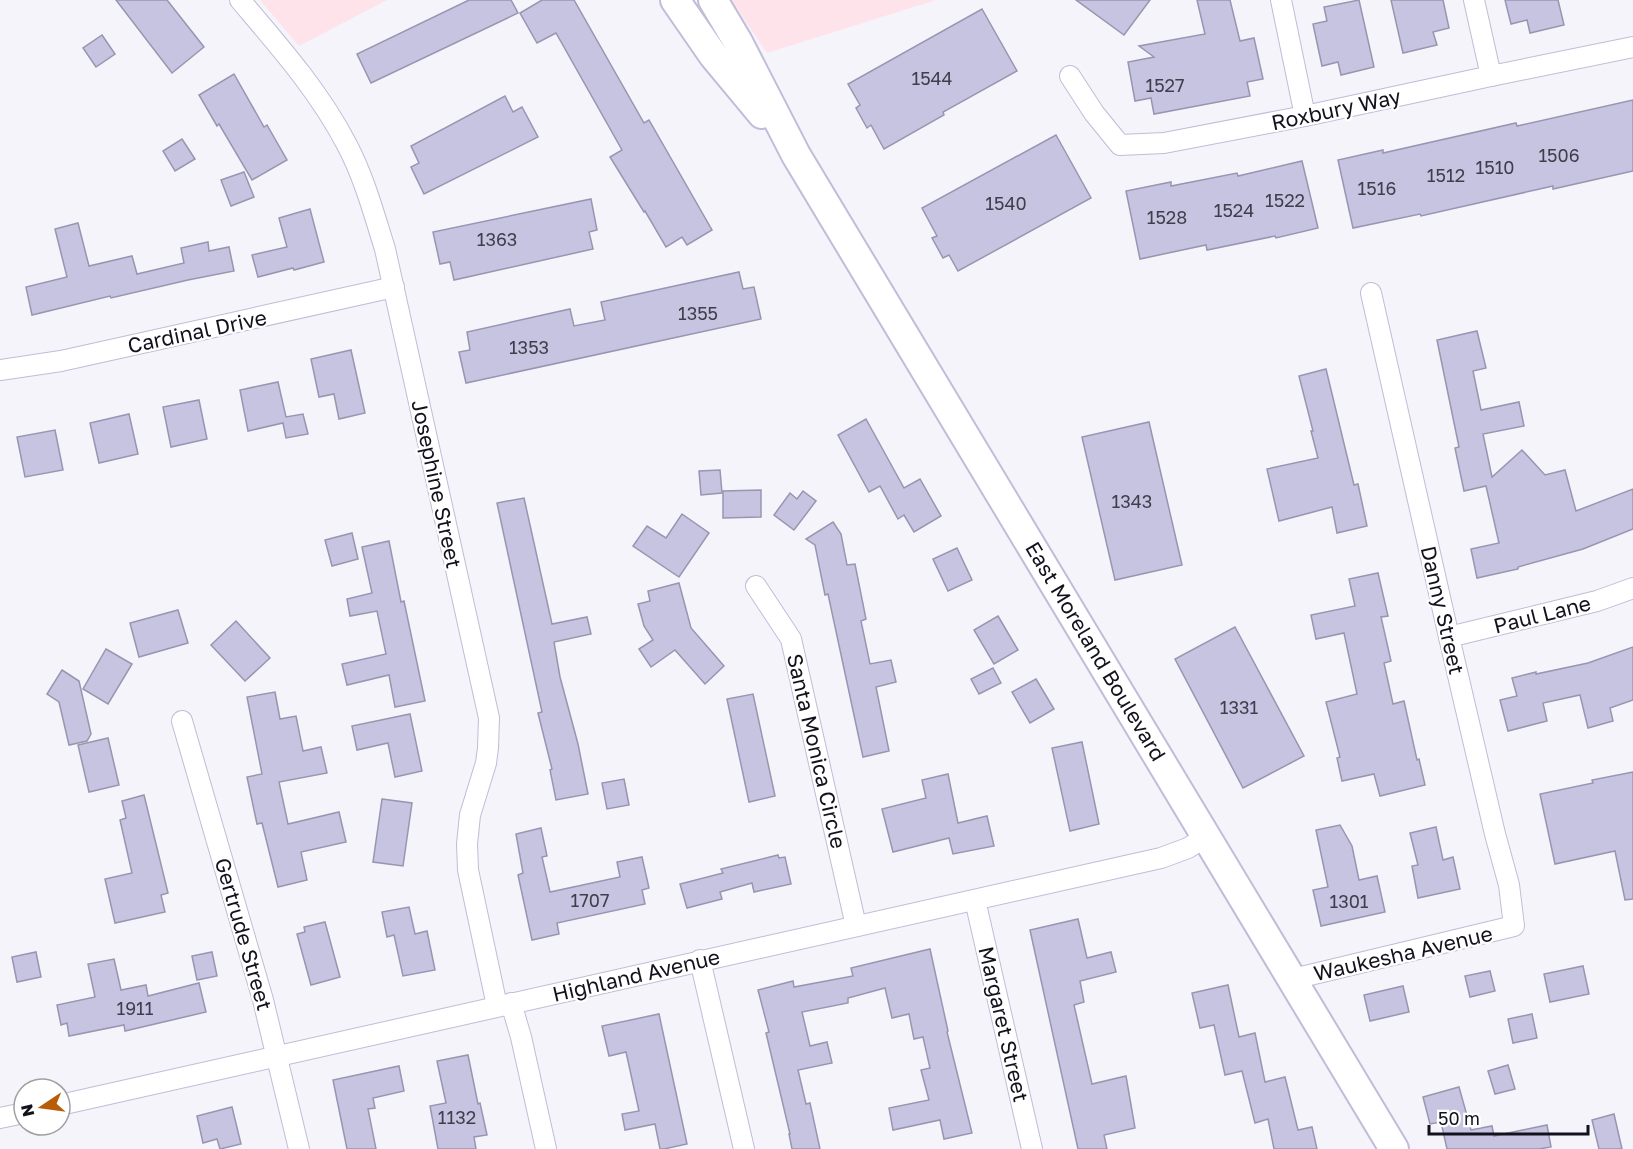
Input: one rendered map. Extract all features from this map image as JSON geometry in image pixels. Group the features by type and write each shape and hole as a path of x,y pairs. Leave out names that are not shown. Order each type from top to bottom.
{"main road":[{"name":"East Moreland Boulevard","path":"675,0 713,55 796,155"},
{"name":"East Moreland Boulevard","path":"712,0 738,42 796,155 1394,1149"}],"street":[{"name":"Josephine Street","path":"240,0 304,77 329,112 348,147 369,197 385,249 489,718 486,763 470,815 467,844 468,870 504,1004 521,1037 546,1149"},
{"path":"1281,0 1305,116"},
{"path":"1474,0 1491,76"},
{"name":"Roxbury Way","path":"1070,76 1094,114 1120,145 1164,143 1305,116 1633,47"},
{"name":"Cardinal Drive","path":"0,370 61,361 394,287"},
{"name":"Danny Street","path":"1371,293 1449,637 1509,885 1514,926"},
{"name":"Santa Monica Circle","path":"756,586 792,639 856,926"},
{"name":"Paul Lane","path":"1449,637 1597,601 1633,588"},
{"name":"Gertrude Street","path":"182,721 263,1000 299,1149"},
{"name":"Highland Avenue","path":"72,1102 1161,858 1188,848 1207,836"},
{"name":"Margaret Street","path":"975,900 1032,1149"},
{"name":"Waukesha Avenue","path":"1293,979 1514,926"},
{"path":"700,960 744,1149"}],"shaded area":[{"path":"260,0 387,0 299,46"},
{"path":"731,0 936,0 767,53"}],"building":[{"path":"116,0 167,0 204,47 172,73"},
{"path":"469,0 511,0 518,13 371,83 357,54"},
{"path":"542,0 574,0 644,123 649,120 712,230 687,245 682,237 666,247 610,157 622,150 556,33 537,43 520,13"},
{"path":"1076,0 1150,0 1124,35"},
{"path":"1197,0 1230,0 1240,41 1254,38 1263,79 1247,82 1250,96 1154,114 1151,98 1135,101 1128,62 1154,57 1139,46 1205,34"},
{"path":"1359,0 1374,67 1341,75 1338,62 1322,66 1313,24 1327,21 1324,7"},
{"path":"1391,0 1443,0 1449,28 1433,32 1437,45 1403,53"},
{"path":"1505,0 1558,0 1564,25 1530,33 1527,20 1511,24"},
{"path":"982,9 1017,71 943,112 944,115 884,149 871,125 867,128 856,108 860,105 848,84"},
{"path":"102,35 115,54 96,67 83,48"},
{"path":"234,74 264,127 267,125 287,160 252,180 199,95"},
{"path":"505,96 513,112 522,107 538,137 424,194 411,167 419,163 411,146"},
{"path":"1633,100 1633,171 1553,189 1553,186 1421,216 1420,214 1353,228 1338,160 1383,150 1383,153 1516,123 1517,126"},
{"path":"1056,135 1091,198 958,271 949,255 943,258 932,238 937,236 922,208"},
{"path":"182,139 195,159 175,171 163,151"},
{"path":"1302,161 1318,228 1276,238 1275,236 1207,250 1206,245 1140,259 1126,191 1171,182 1171,186 1237,173 1238,176"},
{"path":"244,172 254,197 231,206 221,180"},
{"path":"591,199 597,230 589,232 593,249 454,280 450,262 440,264 433,232"},
{"path":"310,209 324,262 258,277 252,255 287,247 279,218"},
{"path":"78,223 89,266 132,256 137,274 184,263 181,248 208,242 209,251 229,247 234,271 111,298 110,296 32,315 26,287 67,277 55,229"},
{"path":"739,272 743,289 754,287 761,319 466,383 459,352 470,350 467,332 570,309 574,326 605,320 601,302"},
{"path":"1477,331 1486,368 1473,371 1481,410 1519,402 1524,426 1483,434 1492,477 1522,450 1545,475 1565,470 1576,511 1633,489 1633,529 1583,549 1518,567 1518,569 1477,578 1471,549 1499,543 1486,486 1464,491 1455,448 1459,447 1437,340"},
{"path":"351,350 365,413 339,419 334,394 319,397 311,359"},
{"path":"1326,369 1354,485 1358,484 1367,526 1337,533 1332,507 1279,521 1267,469 1318,458 1299,376"},
{"path":"278,382 286,417 303,414 308,434 286,438 283,423 248,431 240,390"},
{"path":"199,400 207,439 171,447 163,407"},
{"path":"129,414 138,454 99,463 90,423"},
{"path":"866,419 904,488 920,479 941,516 914,532 904,515 898,519 880,486 869,492 838,435"},
{"path":"1149,422 1182,565 1115,580 1082,437"},
{"path":"55,430 63,470 25,477 17,437"},
{"path":"720,470 722,493 701,495 699,471"},
{"path":"761,490 761,517 723,518 723,491"},
{"path":"803,491 816,501 794,530 774,515 790,493 797,499"},
{"path":"524,498 552,624 587,617 591,634 554,642 588,794 556,800 550,770 552,769 538,713 542,712 497,503"},
{"path":"682,514 709,533 679,577 633,546 647,526 666,538"},
{"path":"833,522 841,534 847,565 855,564 866,619 861,621 870,664 891,660 896,682 876,687 889,751 863,757 828,594 825,595 815,545 806,539"},
{"path":"352,533 358,559 332,566 325,540"},
{"path":"389,541 425,701 395,707 389,675 347,685 342,664 386,654 377,611 350,616 347,599 372,593 362,547"},
{"path":"957,548 972,580 948,591 933,559"},
{"path":"1378,573 1388,616 1381,617 1391,661 1384,663 1393,704 1404,701 1425,785 1380,796 1374,774 1342,781 1337,758 1340,757 1326,702 1357,694 1344,633 1316,639 1311,615 1355,606 1349,579"},
{"path":"679,583 691,628 724,666 705,684 675,650 651,667 639,649 653,640 644,626 638,604 650,601 648,591"},
{"path":"178,610 188,643 139,657 130,623"},
{"path":"998,616 1018,650 994,664 974,630"},
{"path":"236,621 270,658 245,681 211,645"},
{"path":"1235,627 1304,756 1243,788 1175,659"},
{"path":"1633,647 1633,700 1610,708 1613,721 1588,728 1580,695 1543,703 1547,721 1508,731 1500,700 1517,696 1512,678 1588,663"},
{"path":"106,649 132,664 108,704 83,689"},
{"path":"993,668 1001,683 979,694 971,679"},
{"path":"62,670 79,681 91,734 87,741 69,745 59,702 47,694"},
{"path":"1036,679 1054,709 1030,723 1012,692"},
{"path":"275,692 280,719 296,716 303,751 321,747 327,773 279,782 288,824 339,812 346,842 301,852 307,880 278,887 262,823 257,824 247,777 262,774 247,697"},
{"path":"753,694 775,796 749,802 727,699"},
{"path":"410,714 422,771 395,777 388,743 357,750 352,726"},
{"path":"108,738 119,785 89,792 78,745"},
{"path":"1082,742 1099,824 1070,831 1052,748"},
{"path":"1633,772 1633,899 1625,900 1615,851 1555,864 1540,794"},
{"path":"948,774 958,823 987,816 994,846 953,854 949,838 893,852 882,809 926,798 922,780"},
{"path":"624,779 629,805 607,809 602,783"},
{"path":"144,795 168,893 161,895 165,912 115,923 105,879 132,873 120,820 126,818 122,801"},
{"path":"382,799 412,803 403,866 373,862"},
{"path":"1340,825 1352,846 1359,880 1377,876 1385,912 1321,926 1313,890 1328,887 1316,830"},
{"path":"1436,827 1443,860 1453,857 1460,889 1418,898 1412,866 1418,865 1410,833"},
{"path":"541,828 547,856 542,857 550,892 620,877 617,862 642,857 649,888 642,890 645,904 557,923 559,934 532,940 518,875 523,873 516,834"},
{"path":"778,855 779,858 785,857 791,884 754,892 752,883 720,892 722,899 687,908 680,884 723,873 721,869"},
{"path":"409,907 415,934 427,931 435,970 403,976 394,935 387,937 382,912"},
{"path":"1078,919 1087,958 1111,952 1116,972 1080,981 1084,1002 1074,1005 1092,1084 1126,1076 1135,1128 1104,1135 1107,1149 1078,1149 1030,930"},
{"path":"325,922 340,977 311,985 297,934 305,932 304,927"},
{"path":"930,949 947,1032 972,1133 944,1139 940,1120 893,1130 889,1108 929,1100 921,1070 930,1068 923,1037 914,1039 909,1014 892,1018 885,988 848,998 848,1003 802,1012 810,1046 827,1042 832,1063 798,1070 806,1104 810,1103 820,1149 792,1149 766,1033 769,1032 758,990 793,981 794,987 853,976 851,968"},
{"path":"36,952 41,977 17,982 12,957"},
{"path":"212,952 217,976 197,980 192,956"},
{"path":"114,959 121,990 146,985 148,996 199,983 206,1012 125,1031 124,1025 69,1036 67,1023 61,1025 57,1005 95,997 88,964"},
{"path":"1583,966 1589,994 1550,1002 1544,974"},
{"path":"1490,971 1495,991 1470,997 1465,976"},
{"path":"1228,985 1239,1037 1255,1033 1265,1082 1285,1077 1298,1130 1312,1127 1317,1149 1274,1149 1268,1119 1255,1123 1242,1071 1225,1075 1214,1025 1200,1028 1192,993"},
{"path":"1403,986 1409,1012 1370,1021 1364,995"},
{"path":"659,1014 687,1144 664,1149 660,1149 655,1124 625,1130 622,1114 639,1111 626,1052 609,1056 602,1026"},
{"path":"1532,1014 1537,1038 1513,1043 1508,1019"},
{"path":"468,1055 487,1135 474,1137 476,1149 438,1149 430,1106 446,1103 437,1061"},
{"path":"1508,1065 1515,1089 1495,1094 1488,1071"},
{"path":"399,1066 404,1091 373,1098 375,1108 368,1109 376,1149 347,1149 333,1080"},
{"path":"1459,1087 1471,1130 1492,1126 1494,1136 1547,1125 1551,1147 1447,1149 1441,1122 1430,1124 1423,1097"},
{"path":"232,1107 241,1144 220,1149 217,1139 203,1143 197,1116"},
{"path":"1614,1114 1622,1149 1599,1149 1592,1120"}]}
